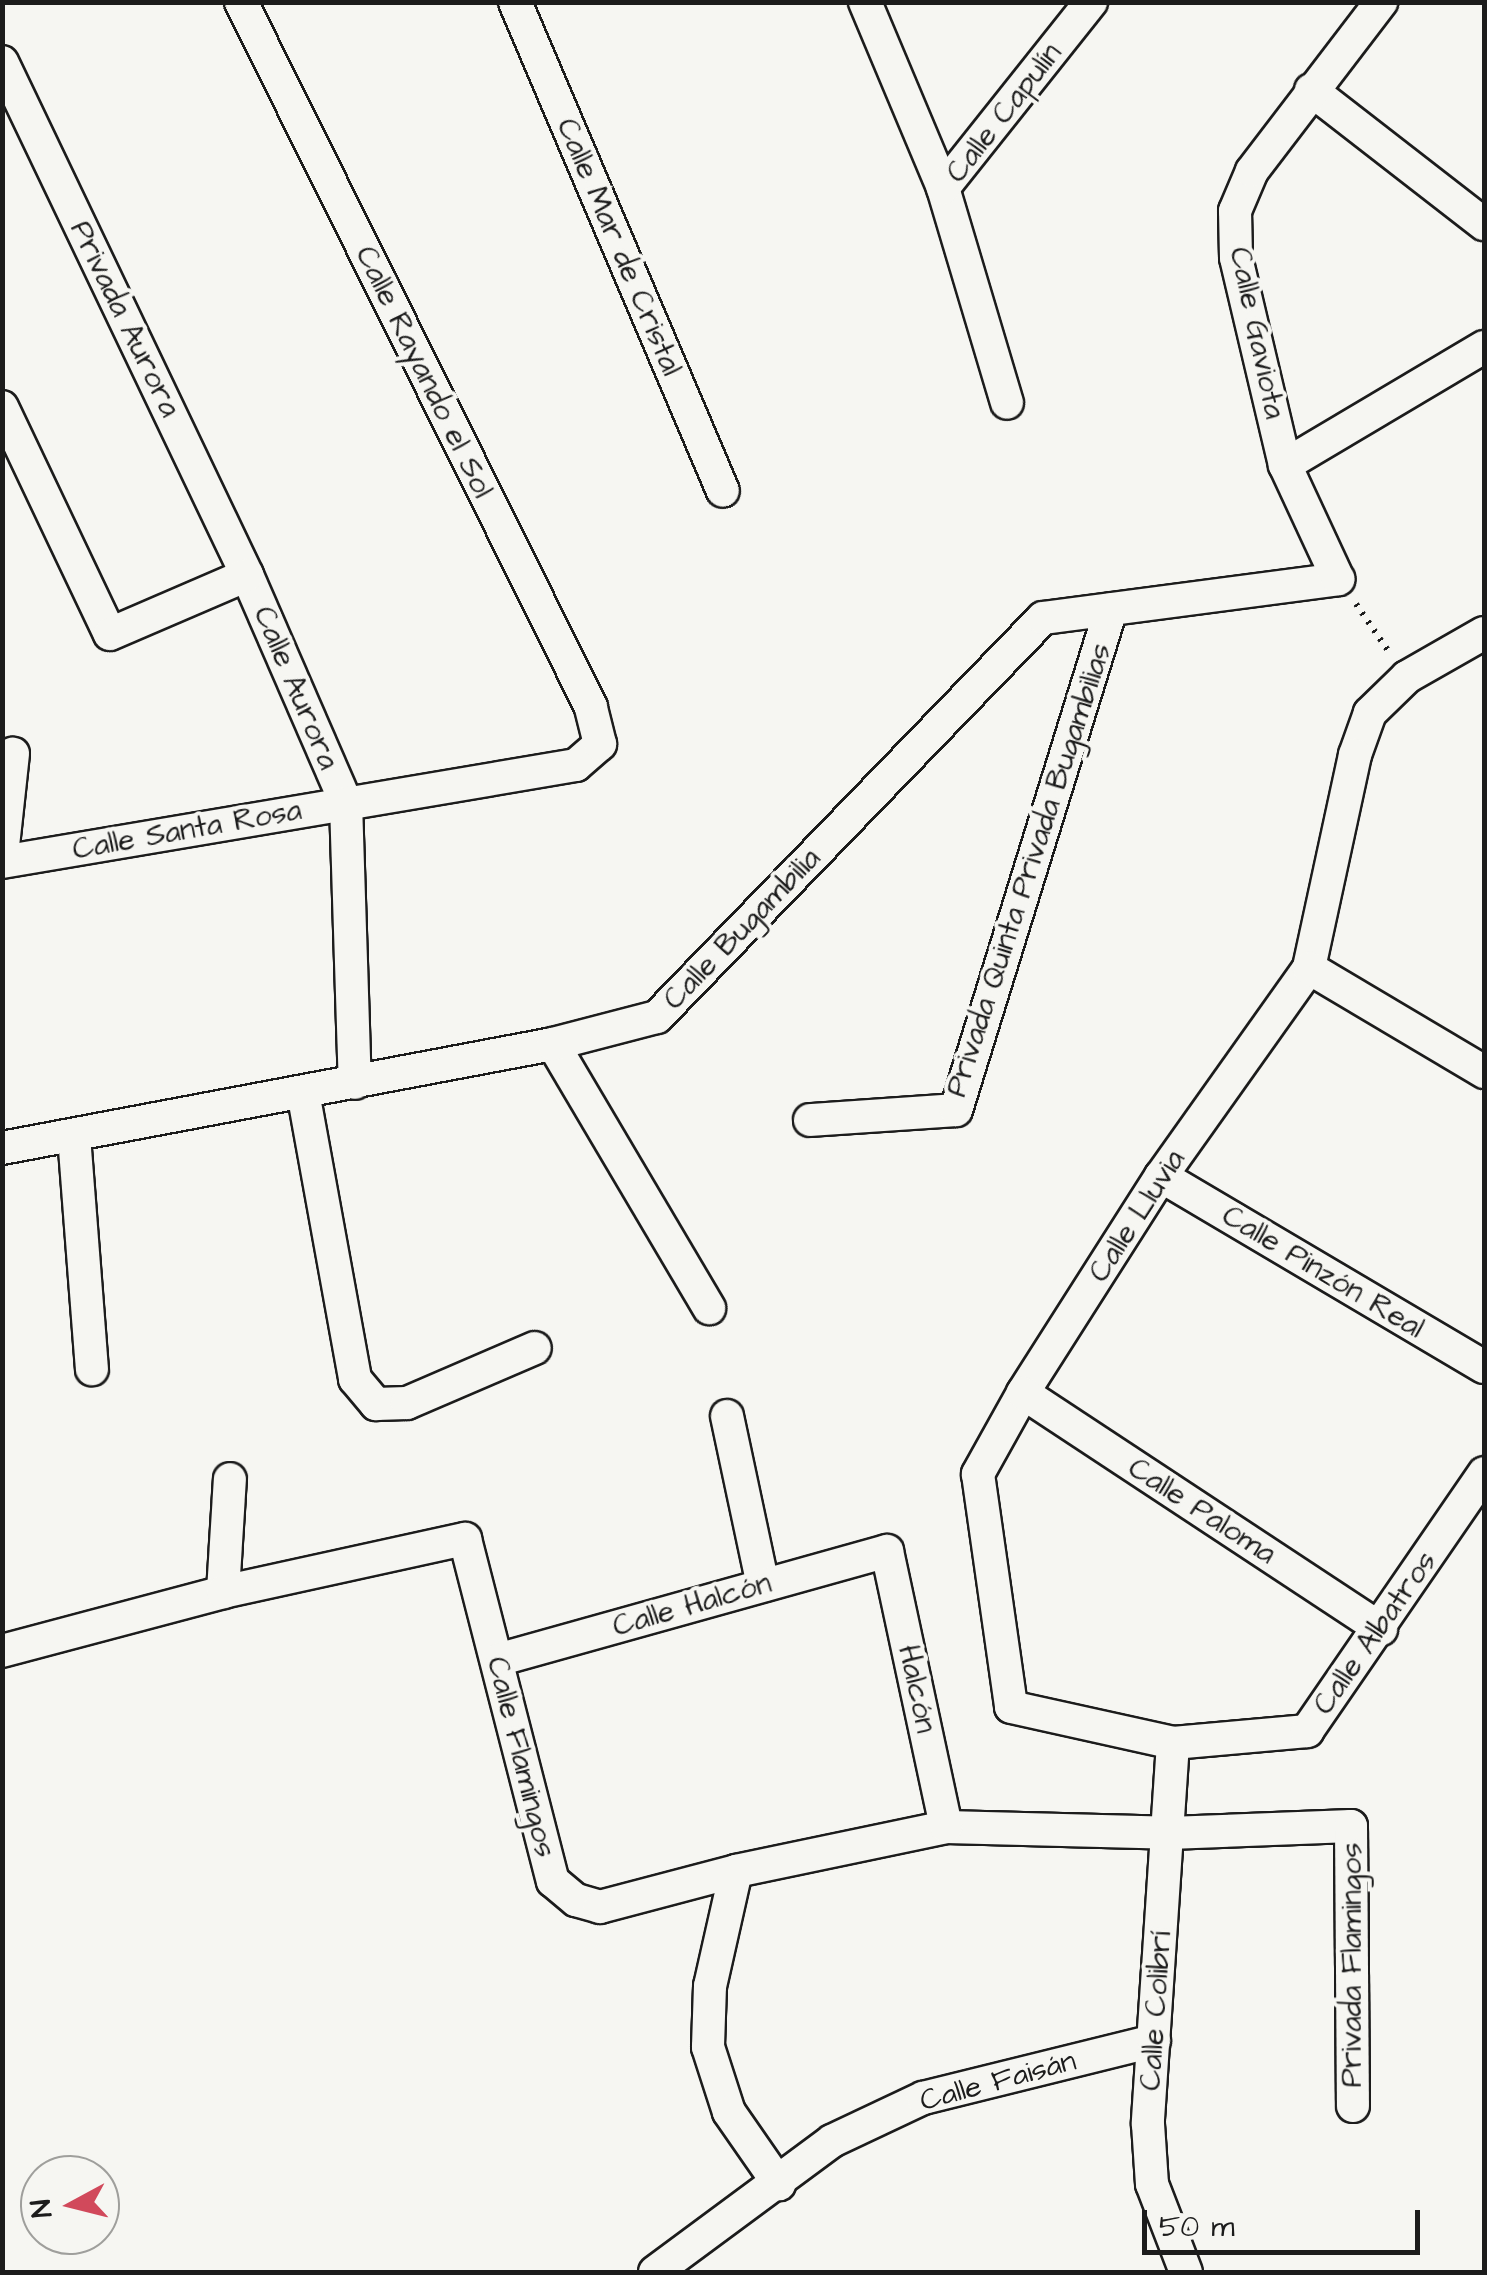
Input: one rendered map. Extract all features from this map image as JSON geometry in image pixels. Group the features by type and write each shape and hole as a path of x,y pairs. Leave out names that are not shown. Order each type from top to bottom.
{"street":[{"name":"Calle Rayando el Sol","path":"240,2 591,707 600,744"},
{"name":"Calle Mar de Cristal","path":"515,2 723,492"},
{"path":"865,2 943,188"},
{"name":"Calle Capulín","path":"1007,403 943,188 1091,2"},
{"name":"Calle Gaviota","path":"1338,579 1286,466 1236,258 1235,211 1252,171 1310,90 1381,2"},
{"name":"Privada Aurora","path":"2,62 247,575"},
{"path":"1310,90 1484,224"},
{"path":"1286,466 1484,346"},
{"name":"Calle Aurora","path":"2,407 110,634 247,575 346,803 356,1083"},
{"name":"Calle Bugambilia","path":"2,1148 553,1044 657,1017 1043,618 1338,579"},
{"name":"Privada Quinta Privada Bugambilias","path":"810,1120 956,1110 1111,609"},
{"name":"Calle Lluvia","path":"1173,1743 1011,1707 978,1474 1023,1393 1161,1176 1309,968 1355,755 1370,713 1407,677 1484,633"},
{"name":"Calle Santa Rosa","path":"2,858 576,765 600,744"},
{"path":"2,858 13,754"},
{"path":"1309,968 1484,1072"},
{"path":"553,1044 709,1308"},
{"path":"303,1092 356,1380 376,1404 407,1403 535,1348"},
{"path":"74,1136 92,1370"},
{"name":"Calle Pinzón Real","path":"1161,1176 1484,1367"},
{"name":"Calle Paloma","path":"1023,1393 1381,1629"},
{"path":"727,1416 763,1585"},
{"name":"Calle Albatros","path":"1173,1743 1307,1731 1381,1629 1484,1473"},
{"path":"223,1592 230,1479"},
{"name":"Calle Flamingos","path":"2,1650 223,1592 465,1539 553,1881 576,1900 600,1907 736,1871 946,1827 1169,1833"},
{"name":"Calle Halcón","path":"497,1660 888,1551"},
{"name":"Halcón","path":"888,1551 946,1827"},
{"name":"Calle Colibrí","path":"1173,1743 1148,2124 1152,2184 1186,2272"},
{"name":"Privada Flamingos","path":"1169,1833 1351,1826 1353,2106"},
{"path":"736,1871 710,1986 708,2046 729,2112 779,2184"},
{"name":"Calle Faisán","path":"654,2272 779,2184 832,2141 923,2098 1154,2040"}],"path":[{"path":"1338,579 1407,677"}]}
